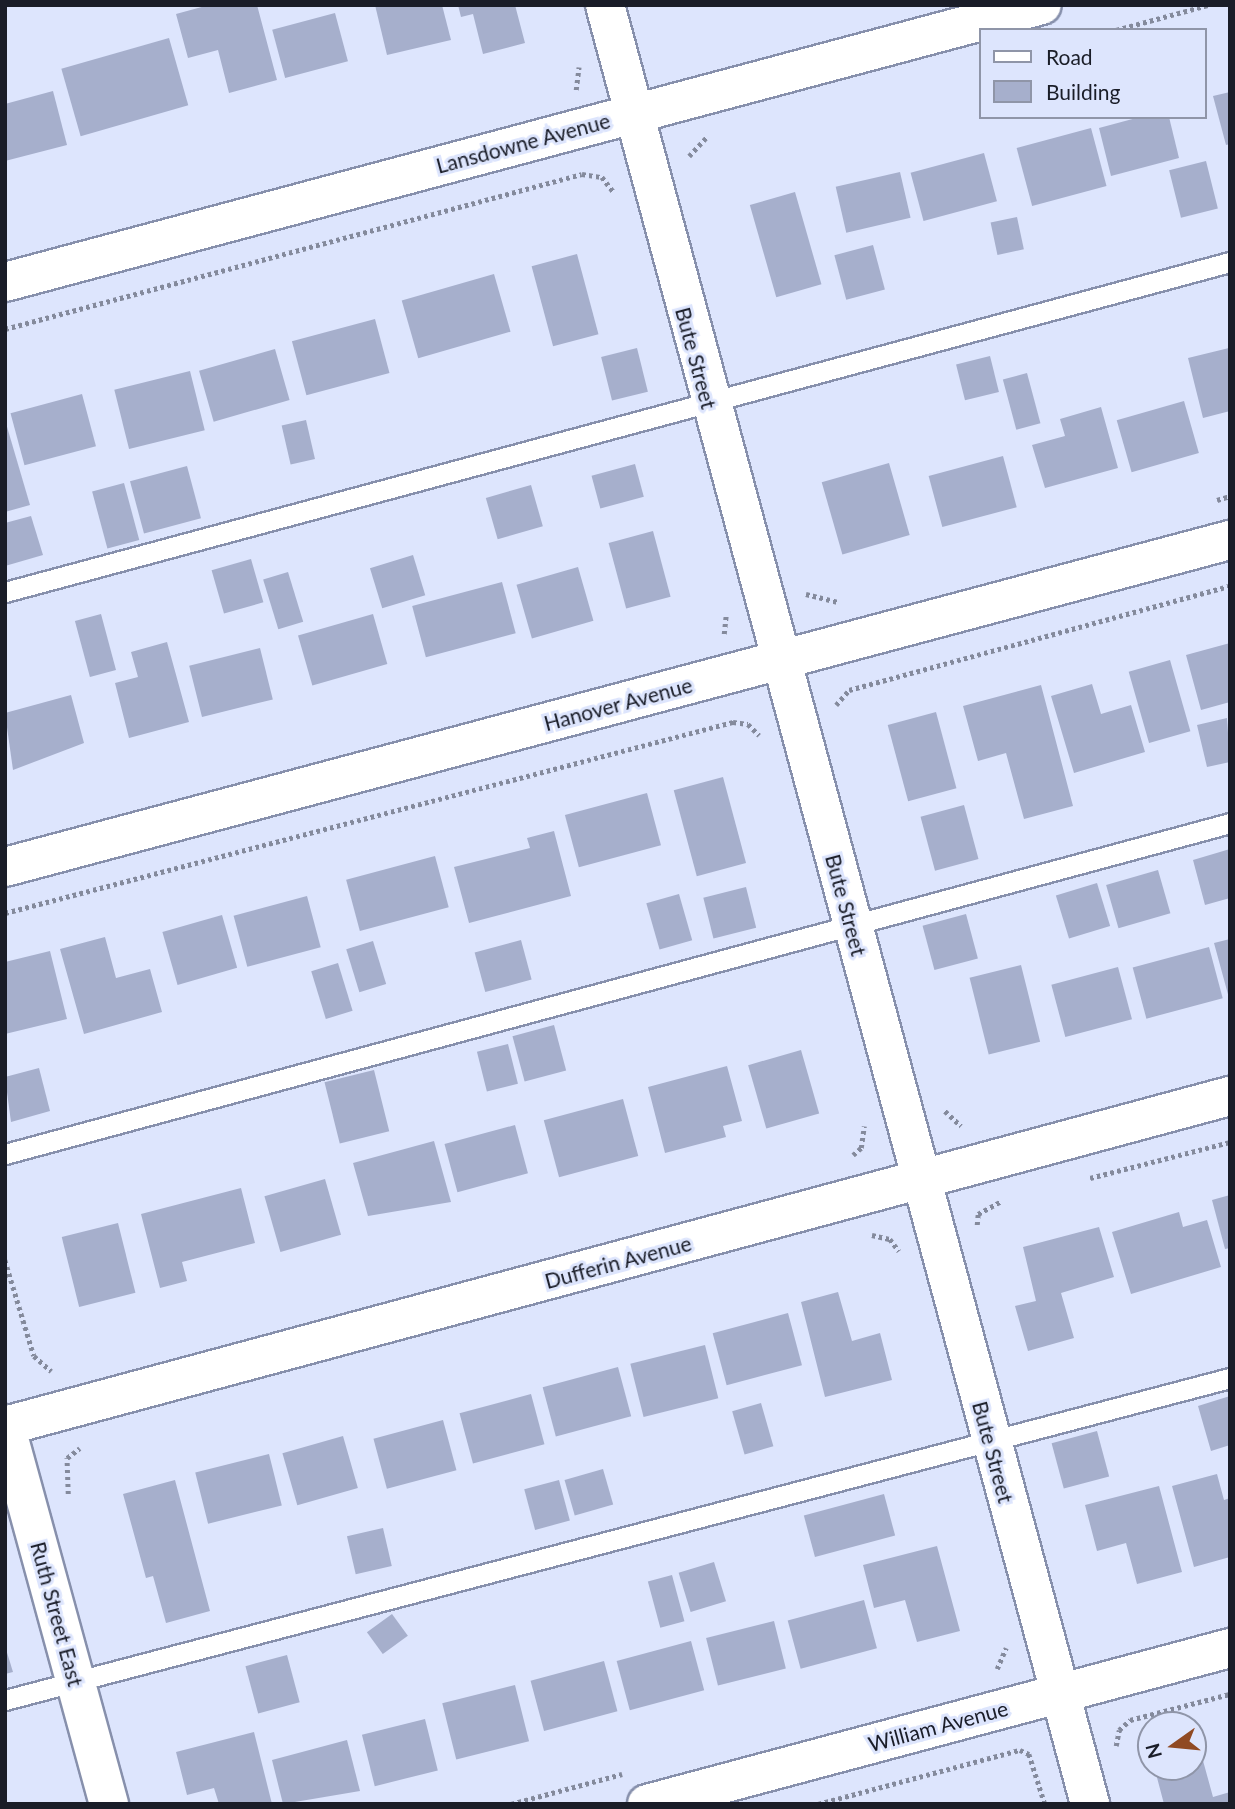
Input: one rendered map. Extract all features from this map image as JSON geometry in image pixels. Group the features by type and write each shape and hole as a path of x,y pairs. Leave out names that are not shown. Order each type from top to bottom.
{"street":[{"name":"Bute Street","path":"605,5 707,400 922,1180 989,1441 1090,1804"},
{"name":"Lansdowne Avenue","path":"5,282 1042,5"},
{"name":"Hanover Avenue","path":"5,867 1230,540"},
{"name":"Dufferin Avenue","path":"5,1425 1230,1096"},
{"name":"Ruth Street East","path":"5,1425 109,1804"},
{"name":"William Avenue","path":"638,1788 1059,1694 1230,1648"}],"lane":[{"path":"5,592 707,400 1230,262"},
{"path":"5,1154 1230,823"},
{"path":"5,1700 1230,1378"}],"path":[{"path":"1123,28 1208,5"},
{"path":"5,329 582,174 602,177 616,194"},
{"path":"718,639 725,632 723,604"},
{"path":"5,913 733,722 748,724 763,748"},
{"path":"845,1161 861,1148 861,1116"},
{"path":"1082,1180 1230,1142"},
{"path":"976,1232 978,1214 1014,1197"},
{"path":"859,1239 890,1240 904,1267"},
{"path":"5,1260 34,1356 46,1371 62,1371"},
{"path":"70,1501 63,1474 67,1458 94,1443"},
{"path":"986,1677 1006,1648 1002,1635"},
{"path":"1114,1755 1119,1730 1130,1720 1230,1694"},
{"path":"818,1804 1020,1750 1029,1754 1045,1804"},
{"path":"511,1804 638,1788"}],"building":[{"path":"209,5 257,5 277,80 229,93 218,50 188,58 176,14"},
{"path":"375,5 442,5 451,40 387,55"},
{"path":"458,5 515,5 525,43 483,54 473,14 461,17"},
{"path":"335,13 348,61 285,78 272,30"},
{"path":"169,38 188,105 81,136 61,69"},
{"path":"53,91 67,145 5,161 5,104"},
{"path":"1230,92 1230,144 1226,145 1213,96"},
{"path":"1133,119 1169,119 1179,158 1111,176 1099,128"},
{"path":"1091,128 1107,186 1032,206 1017,148"},
{"path":"984,153 997,201 924,221 911,173"},
{"path":"1206,161 1218,209 1181,218 1169,170"},
{"path":"900,172 911,218 846,233 836,187"},
{"path":"795,192 821,284 776,297 750,205"},
{"path":"1017,217 1024,249 997,255 991,223"},
{"path":"873,245 885,289 846,300 834,255"},
{"path":"577,254 598,334 553,346 532,266"},
{"path":"494,274 511,332 418,358 402,300"},
{"path":"375,319 389,373 306,395 292,341"},
{"path":"637,348 648,392 612,401 601,357"},
{"path":"1229,348 1230,411 1203,418 1188,358"},
{"path":"275,349 290,400 214,422 199,371"},
{"path":"990,356 999,392 965,400 956,364"},
{"path":"190,371 205,430 129,449 114,390"},
{"path":"1027,373 1040,423 1016,430 1003,379"},
{"path":"82,394 96,446 24,465 11,413"},
{"path":"1184,401 1199,453 1132,472 1117,420"},
{"path":"1101,407 1118,468 1045,488 1032,445 1065,436 1060,419"},
{"path":"5,420 30,505 5,512"},
{"path":"306,420 315,459 291,465 282,426"},
{"path":"1003,456 1017,507 942,527 929,476"},
{"path":"889,463 910,535 842,554 822,482"},
{"path":"635,464 644,497 600,508 592,476"},
{"path":"187,466 201,518 144,533 130,481"},
{"path":"124,483 139,540 107,549 92,492"},
{"path":"531,485 543,526 498,539 486,498"},
{"path":"31,516 43,555 5,566 5,523"},
{"path":"653,531 671,597 626,609 609,543"},
{"path":"413,555 425,595 382,608 370,568"},
{"path":"251,559 263,602 224,614 212,570"},
{"path":"578,567 593,621 532,638 516,585"},
{"path":"288,572 303,622 278,629 263,580"},
{"path":"502,582 516,633 426,657 412,606"},
{"path":"101,614 116,670 90,677 75,621"},
{"path":"373,614 387,664 312,685 298,635"},
{"path":"167,642 189,722 129,738 115,683 138,677 131,652"},
{"path":"1230,643 1230,702 1201,710 1186,655"},
{"path":"260,648 273,699 202,717 189,666"},
{"path":"1170,660 1190,731 1149,743 1129,672"},
{"path":"1092,684 1101,714 1131,705 1145,752 1074,773 1051,696"},
{"path":"1041,685 1073,806 1024,819 1006,753 978,761 963,706"},
{"path":"71,695 84,743 13,770 5,713"},
{"path":"936,712 956,788 908,801 888,725"},
{"path":"1227,718 1230,762 1207,767 1197,725"},
{"path":"723,777 746,863 697,876 674,790"},
{"path":"647,793 661,845 579,867 565,815"},
{"path":"964,805 978,859 935,871 921,817"},
{"path":"554,831 571,896 469,923 454,867 530,848 527,838"},
{"path":"1230,849 1230,898 1205,905 1193,860"},
{"path":"435,856 449,907 360,931 346,880"},
{"path":"1158,870 1170,913 1118,928 1106,885"},
{"path":"1097,883 1110,926 1069,939 1056,896"},
{"path":"746,887 756,928 713,938 703,898"},
{"path":"679,894 692,940 660,950 646,903"},
{"path":"307,896 321,947 247,967 234,916"},
{"path":"966,914 978,958 934,970 923,926"},
{"path":"222,915 237,968 178,985 162,932"},
{"path":"105,937 116,978 150,969 162,1012 84,1034 60,949"},
{"path":"1230,939 1230,998 1229,998 1214,943"},
{"path":"521,940 532,980 485,992 475,952"},
{"path":"373,941 386,984 359,992 346,949"},
{"path":"1209,947 1223,998 1146,1019 1133,967"},
{"path":"50,951 67,1019 5,1034 5,962"},
{"path":"338,963 353,1011 326,1019 311,971"},
{"path":"1021,965 1040,1042 989,1054 970,978"},
{"path":"1118,967 1132,1019 1065,1037 1051,985"},
{"path":"554,1025 566,1070 525,1082 512,1036"},
{"path":"508,1044 518,1084 487,1092 477,1052"},
{"path":"801,1050 819,1113 766,1129 748,1065"},
{"path":"727,1066 742,1121 723,1126 726,1137 665,1153 648,1087"},
{"path":"39,1068 50,1111 11,1122 5,1077"},
{"path":"374,1070 389,1131 340,1143 325,1082"},
{"path":"623,1099 638,1156 559,1177 544,1120"},
{"path":"515,1125 528,1173 457,1192 444,1144"},
{"path":"434,1141 451,1202 368,1216 353,1163"},
{"path":"325,1179 341,1235 280,1252 264,1196"},
{"path":"241,1188 255,1243 182,1262 187,1281 160,1288 141,1214"},
{"path":"1230,1195 1230,1248 1225,1249 1212,1200"},
{"path":"1179,1212 1183,1227 1207,1220 1221,1267 1131,1294 1112,1232"},
{"path":"118,1223 135,1293 79,1307 62,1237"},
{"path":"1099,1227 1114,1277 1061,1293 1074,1338 1028,1351 1015,1306 1036,1301 1023,1247"},
{"path":"838,1292 852,1341 880,1333 892,1380 825,1397 801,1302"},
{"path":"788,1313 802,1365 727,1385 713,1333"},
{"path":"705,1345 718,1398 644,1417 630,1364"},
{"path":"618,1367 631,1416 556,1436 543,1387"},
{"path":"531,1394 544,1444 473,1463 460,1413"},
{"path":"1230,1396 1230,1445 1211,1451 1198,1406"},
{"path":"761,1403 773,1446 745,1455 732,1411"},
{"path":"443,1420 456,1470 387,1489 373,1439"},
{"path":"1097,1431 1109,1476 1064,1489 1052,1443"},
{"path":"343,1436 358,1488 297,1505 282,1453"},
{"path":"269,1454 282,1505 208,1524 195,1472"},
{"path":"603,1469 613,1505 575,1516 565,1480"},
{"path":"1217,1474 1224,1500 1230,1498 1230,1557 1194,1567 1172,1486"},
{"path":"175,1480 210,1611 166,1623 153,1576 146,1578 123,1494"},
{"path":"559,1480 570,1521 535,1530 524,1489"},
{"path":"1159,1486 1182,1572 1137,1584 1126,1543 1097,1551 1085,1505"},
{"path":"884,1494 895,1536 815,1557 804,1515"},
{"path":"383,1528 392,1566 356,1574 347,1536"},
{"path":"937,1546 960,1631 917,1642 905,1600 874,1608 863,1565"},
{"path":"714,1562 726,1601 691,1612 679,1573"},
{"path":"672,1575 684,1621 660,1628 648,1581"},
{"path":"864,1600 877,1648 801,1669 788,1620"},
{"path":"392,1614 408,1636 383,1654 367,1632"},
{"path":"774,1621 786,1669 718,1685 706,1638"},
{"path":"691,1641 704,1690 630,1710 617,1661"},
{"path":"5,1646 13,1672 5,1674"},
{"path":"287,1655 300,1702 258,1713 245,1666"},
{"path":"604,1661 617,1711 544,1731 531,1681"},
{"path":"515,1685 529,1741 456,1759 442,1703"},
{"path":"425,1719 438,1770 375,1786 362,1735"},
{"path":"254,1732 272,1804 219,1804 214,1788 187,1795 176,1752"},
{"path":"347,1740 360,1791 283,1804 272,1760"},
{"path":"1207,1775 1213,1797 1230,1792 1230,1804 1164,1804 1158,1781 1207,1781"}]}
